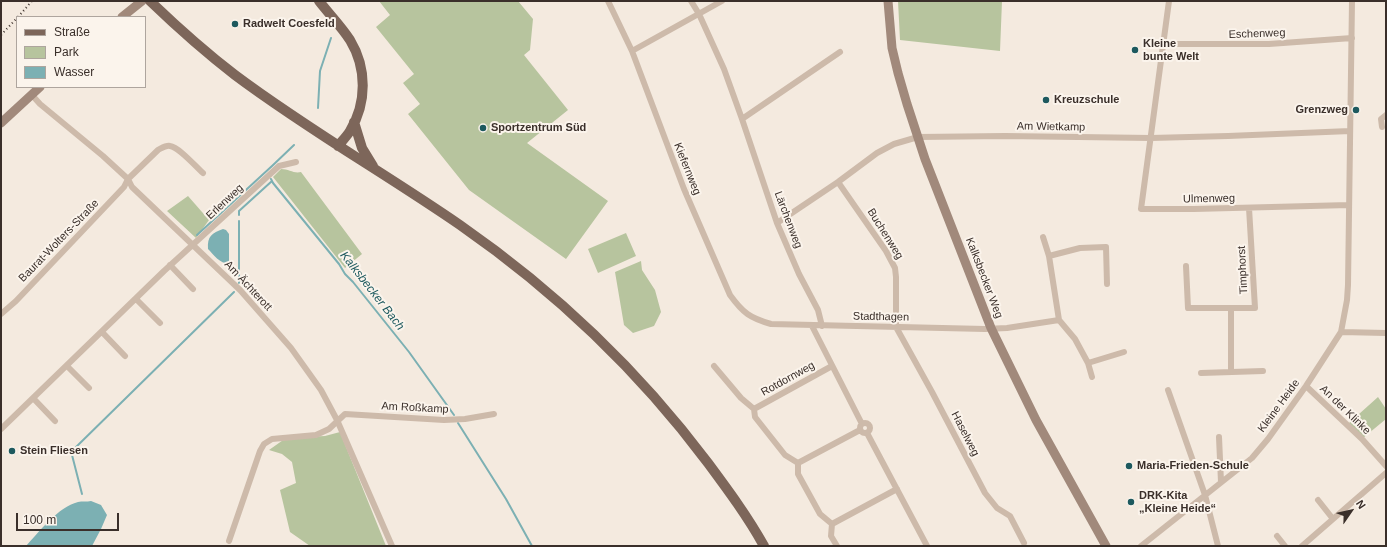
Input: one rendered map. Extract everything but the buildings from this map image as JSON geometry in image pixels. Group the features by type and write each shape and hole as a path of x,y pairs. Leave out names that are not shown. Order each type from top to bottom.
{"main road":[{"path":"150,1 203,49 235,75 338,146 458,224 498,252 545,290 595,335 648,390 692,441 727,488 764,546"},
{"path":"319,1 350,39 359,59 364,88 361,104 354,122 338,146"},
{"path":"354,122 362,148 368,160 378,172"}],"street":[{"path":"123,16 142,1"},
{"name":"Kiefernweg","path":"608,1 632,51 684,189 730,295 739,308 749,316 771,324"},
{"name":"Lärchenweg","path":"691,1 724,69 777,223 799,274 818,310 822,326"},
{"path":"632,51 722,1"},
{"name":"Kalksbecker Weg","path":"888,1 892,48 898,73 918,137 991,328 1036,420 1106,546"},
{"path":"1151,138 1169,1"},
{"path":"1352,1 1348,285 1347,300 1341,332 1386,333"},
{"name":"Eschenweg","path":"1163,44 1269,44 1352,38"},
{"path":"742,118 840,52"},
{"path":"1,123 39,88"},
{"name":"Am Ächterott","path":"32,94 40,104 103,156 128,179 132,187 240,290 291,348 322,390 337,420 392,546"},
{"path":"1382,127 1381,119 1386,115"},
{"name":"Am Wietkamp","path":"777,223 838,182 877,153 894,144 918,137 1005,136 1151,138 1350,131"},
{"name":"Ulmenweg","path":"1151,138 1141,209 1349,205"},
{"path":"128,179 158,150 170,146 176,148 203,173"},
{"name":"Erlenweg","path":"1,429 170,265 278,166 296,162"},
{"name":"Baurat-Wolters-Straße","path":"1,314 16,301 124,187 128,179"},
{"name":"Buchenweg","path":"838,182 892,261 896,278 896,327"},
{"name":"Timphorst","path":"1186,266 1188,308 1255,308 1250,208"},
{"path":"1043,237 1049,256 1059,320 1075,339 1088,364 1092,377"},
{"path":"1049,256 1080,248 1106,247 1107,284"},
{"path":"170,265 193,289"},
{"path":"136,299 160,323"},
{"name":"Timphorst","path":"1231,308 1231,372"},
{"name":"Stadthagen","path":"771,324 812,326 1007,328 1059,320"},
{"name":"Rotdornweg","path":"812,326 862,424 865,423 870,426 867,433 927,546"},
{"name":"Haselweg","path":"896,327 985,493 996,508 1010,516 1024,543"},
{"path":"102,332 125,356"},
{"name":"Kleine Heide","path":"1141,546 1252,458 1268,439 1306,386 1341,332"},
{"path":"1088,364 1124,352"},
{"path":"67,366 89,388"},
{"path":"714,366 741,398 754,409"},
{"name":"Rotdornweg","path":"798,463 785,455 755,417 754,409 832,366"},
{"path":"1201,373 1262,371"},
{"name":"An der Klinke","path":"1306,386 1362,439 1386,466"},
{"path":"1168,390 1205,496 1218,546"},
{"path":"33,398 55,421"},
{"name":"Am Roßkamp","path":"337,420 345,414 444,420 465,420 494,414"},
{"path":"229,541 260,451 264,444 272,439 316,435 329,429 337,420"},
{"path":"832,524 820,514 798,474 798,463 860,430 860,426 862,424"},
{"path":"860,430 863,433 867,433"},
{"path":"1219,437 1221,482"},
{"path":"1302,546 1386,474"},
{"path":"832,524 897,490"},
{"path":"1318,500 1333,519"},
{"path":"832,524 831,536 837,546"},
{"path":"1277,536 1284,546"}],"green space":[{"name":"Sportzentrum Süd","path":"379,1 518,1 533,19 530,50 524,55 568,110 527,143 608,201 566,259 469,190 408,114 420,104 403,83 414,74 376,27 390,15"},
{"path":"898,1 1002,1 1000,51 900,40"},
{"path":"281,169 301,172 362,254 345,268 273,177"},
{"path":"188,196 209,220 196,238 167,211"},
{"path":"626,233 636,256 598,273 588,249"},
{"path":"641,261 642,270 655,290 661,312 654,326 633,333 624,325 615,272"},
{"path":"1378,397 1386,409 1386,419 1363,438 1349,423"},
{"path":"340,432 386,546 310,546 290,532 280,490 296,483 292,462 282,454 269,450 286,438 325,436"}],"water":[{"path":"223,229 229,234 229,264 220,261 208,249 209,238 216,232"},
{"path":"91,501 101,505 107,515 92,546 26,546 56,514 63,509 78,502"}],"waterway":[{"path":"318,108 320,71 331,38"},
{"path":"271,167 294,145"},
{"path":"197,235 272,166"},
{"name":"Kalksbecker Bach","path":"271,179 339,264 345,274 409,352 454,415"},
{"path":"239,215 239,211 272,181"},
{"path":"239,221 239,283"},
{"path":"82,494 72,455 74,449 234,292"},
{"name":"Kalksbecker Bach","path":"458,423 506,499 532,546"}],"railway":[{"path":"19,16 32,1"},
{"path":"1,35 16,19"}],"place":[{"name":"Radwelt Coesfeld","path":"235,24"},
{"name":"Kleine bunte Welt","path":"1135,50"},
{"name":"Kreuzschule","path":"1046,100"},
{"name":"Grenzweg","path":"1356,110"},
{"name":"Sportzentrum Süd","path":"483,128"},
{"name":"Stein Fliesen","path":"12,451"},
{"name":"Maria-Frieden-Schule","path":"1129,466"},
{"name":"DRK-Kita „Kleine Heide“","path":"1131,502"}]}
